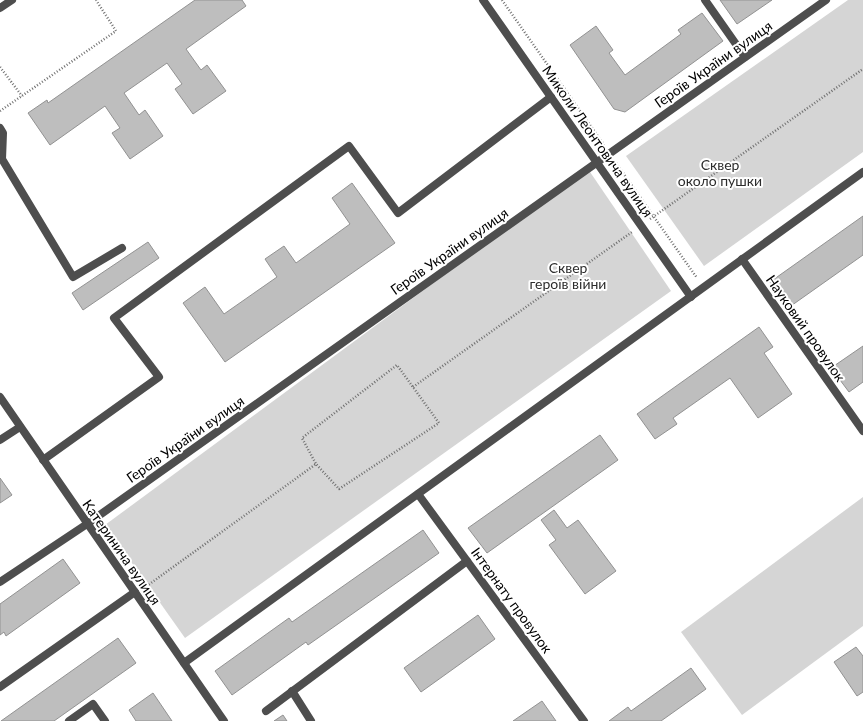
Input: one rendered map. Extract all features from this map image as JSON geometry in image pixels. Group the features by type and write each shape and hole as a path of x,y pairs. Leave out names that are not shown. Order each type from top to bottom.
{"street":[{"path":"0,8 12,0"},
{"name":"Миколи Леонтовича вулиця","path":"483,0 691,297"},
{"path":"705,0 745,57"},
{"name":"Героїв України вулиця","path":"0,582 87,524 826,0"},
{"path":"43,460 159,378 114,318 349,146 398,213 551,97"},
{"path":"0,128 3,133 2,159 73,277 122,248"},
{"path":"184,663 863,172"},
{"name":"Науковий провулок","path":"742,260 863,432"},
{"name":"Катеринича вулиця","path":"0,397 224,721"},
{"path":"0,440 20,427"},
{"name":"Інтернату провулок","path":"418,494 584,721"},
{"path":"266,711 467,561"},
{"path":"0,687 135,593"},
{"path":"292,691 311,721"},
{"path":"69,721 93,704 106,721"}],"path":[{"path":"0,111 116,31 96,0"},
{"path":"0,67 22,96"},
{"path":"398,365 439,423 339,490 316,464 302,438 398,365"},
{"path":"135,593 316,464"}],"green space":[{"name":"Сквер около пушки","path":"848,0 863,0 863,152 704,266 626,156"},
{"name":"Сквер героїв війни","path":"588,169 671,291 185,638 105,525"},
{"path":"863,497 863,626 742,715 681,632"}],"building":[{"path":"195,0 242,0 246,6 186,49 201,70 207,65 226,91 193,114 175,89 182,84 167,63 124,93 139,115 145,110 163,136 130,159 112,133 120,128 105,106 50,145 28,113 47,100 48,103"},
{"path":"720,0 772,0 737,24"},
{"path":"702,13 723,41 625,112 614,109 570,45 596,26 613,50 609,53 625,75 681,34 678,30"},
{"path":"352,183 395,243 225,362 183,303 205,287 224,314 277,277 265,259 284,246 296,263 350,224 332,198"},
{"path":"863,216 863,255 788,308 770,282"},
{"path":"148,242 159,258 83,310 72,293"},
{"path":"759,327 773,347 764,353 792,394 758,418 730,378 673,418 677,424 655,439 637,414"},
{"path":"863,346 863,382 849,392 831,368"},
{"path":"600,435 618,460 487,553 468,528"},
{"path":"0,478 12,495 0,503"},
{"path":"554,510 567,528 578,520 616,571 585,594 549,545 556,540 541,520"},
{"path":"423,530 439,553 308,645 306,642 232,695 215,671 289,618 292,622"},
{"path":"63,559 80,583 6,636 4,632 0,635 0,604"},
{"path":"478,615 495,639 421,692 404,668"},
{"path":"118,638 136,663 54,721 1,721"},
{"path":"856,647 863,656 863,692 857,696 834,662"},
{"path":"691,668 706,689 661,721 609,721 628,707 631,711"},
{"path":"153,693 172,721 136,721 129,710"},
{"path":"542,701 556,721 513,721"},
{"path":"283,715 287,721 274,721"}]}
